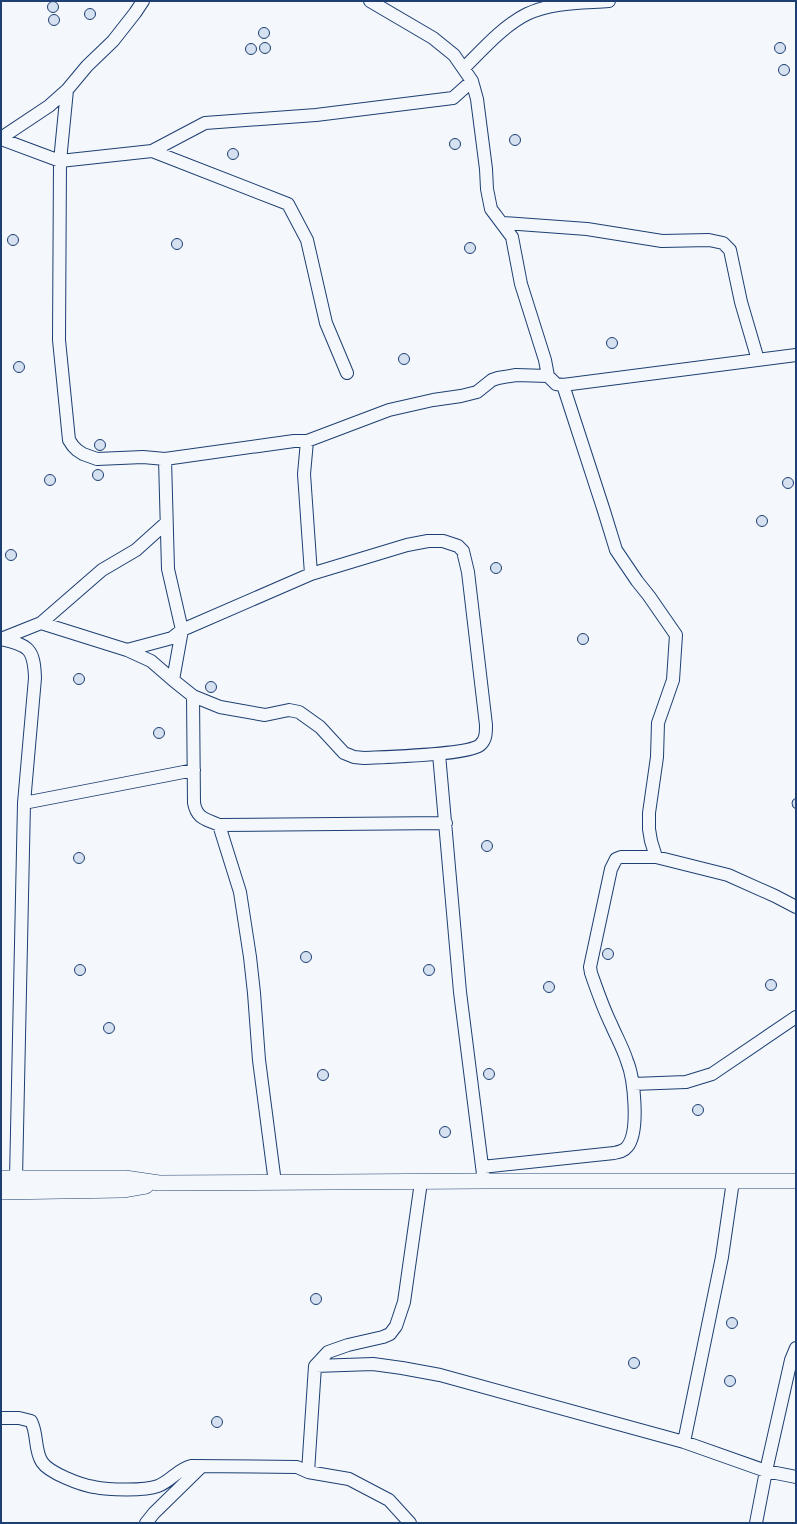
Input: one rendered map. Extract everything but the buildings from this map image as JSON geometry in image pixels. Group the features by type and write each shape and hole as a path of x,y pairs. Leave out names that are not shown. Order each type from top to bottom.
{"street":[{"path":"1,139 49,106 67,90 87,66 116,37 143,1"},
{"path":"370,1 433,38 454,55 472,81 477,99 486,169 487,189 491,209 512,237 522,284 545,360 548,376 556,384 563,385 796,355"},
{"path":"464,68 493,40 527,14 569,3 609,1"},
{"path":"1,139 60,161 152,151 204,123 316,115 453,98 472,81"},
{"path":"67,90 60,161 58,340 69,440 72,446 83,454 97,458 143,457 165,459 294,441 307,441 389,410 477,392 492,380 498,378 516,375 548,376"},
{"path":"152,151 288,204 307,240 326,323 347,374"},
{"path":"503,223 587,229 662,240 709,240 722,243 730,250 741,302 758,360"},
{"path":"563,385 616,550 676,635 673,680 658,723 657,757 649,813 650,841 656,856"},
{"path":"307,441 304,474 311,574"},
{"path":"165,459 168,569 182,630 173,680"},
{"path":"1,639 41,623 102,570 136,550 166,523"},
{"path":"41,623 127,650 152,661 192,696 220,707 265,715 289,710 299,712 320,727 344,753 354,757 364,758 439,754 473,749 483,742 486,735 476,635 467,566 463,551 458,546 451,543 428,541 407,545 311,574 182,630 172,638 127,650"},
{"path":"1,639 16,642 24,646 30,651 35,663 24,803 12,1183"},
{"path":"192,696 196,812 200,817 219,825 446,823"},
{"path":"439,754 460,992 483,1174"},
{"path":"24,803 194,770"},
{"path":"219,825 240,892 244,917 254,993 259,1060 275,1183"},
{"path":"1,1192 12,1183 125,1178 159,1183 421,1182 483,1174 621,1152 628,1147 633,1133 633,1084 627,1061 592,978 590,966 612,869 616,860 621,857 628,856 656,856 728,875 796,907"},
{"path":"633,1084 686,1082 712,1074 796,1017"},
{"path":"483,1174 732,1181 796,1181"},
{"path":"684,1442 722,1257 732,1181"},
{"path":"308,1472 316,1366 328,1352 383,1337 390,1334 396,1326 404,1302 421,1182"},
{"path":"756,1523 791,1360 796,1348"},
{"path":"316,1366 373,1364 424,1371 684,1442 766,1471 796,1477"},
{"path":"1,1418 26,1418 31,1421 35,1428 40,1460 45,1467 79,1483 93,1487 108,1489 138,1489 157,1487 182,1469 191,1466 297,1467 308,1472 349,1479 389,1500 410,1523"},
{"path":"146,1523 154,1513 202,1466"}]}
